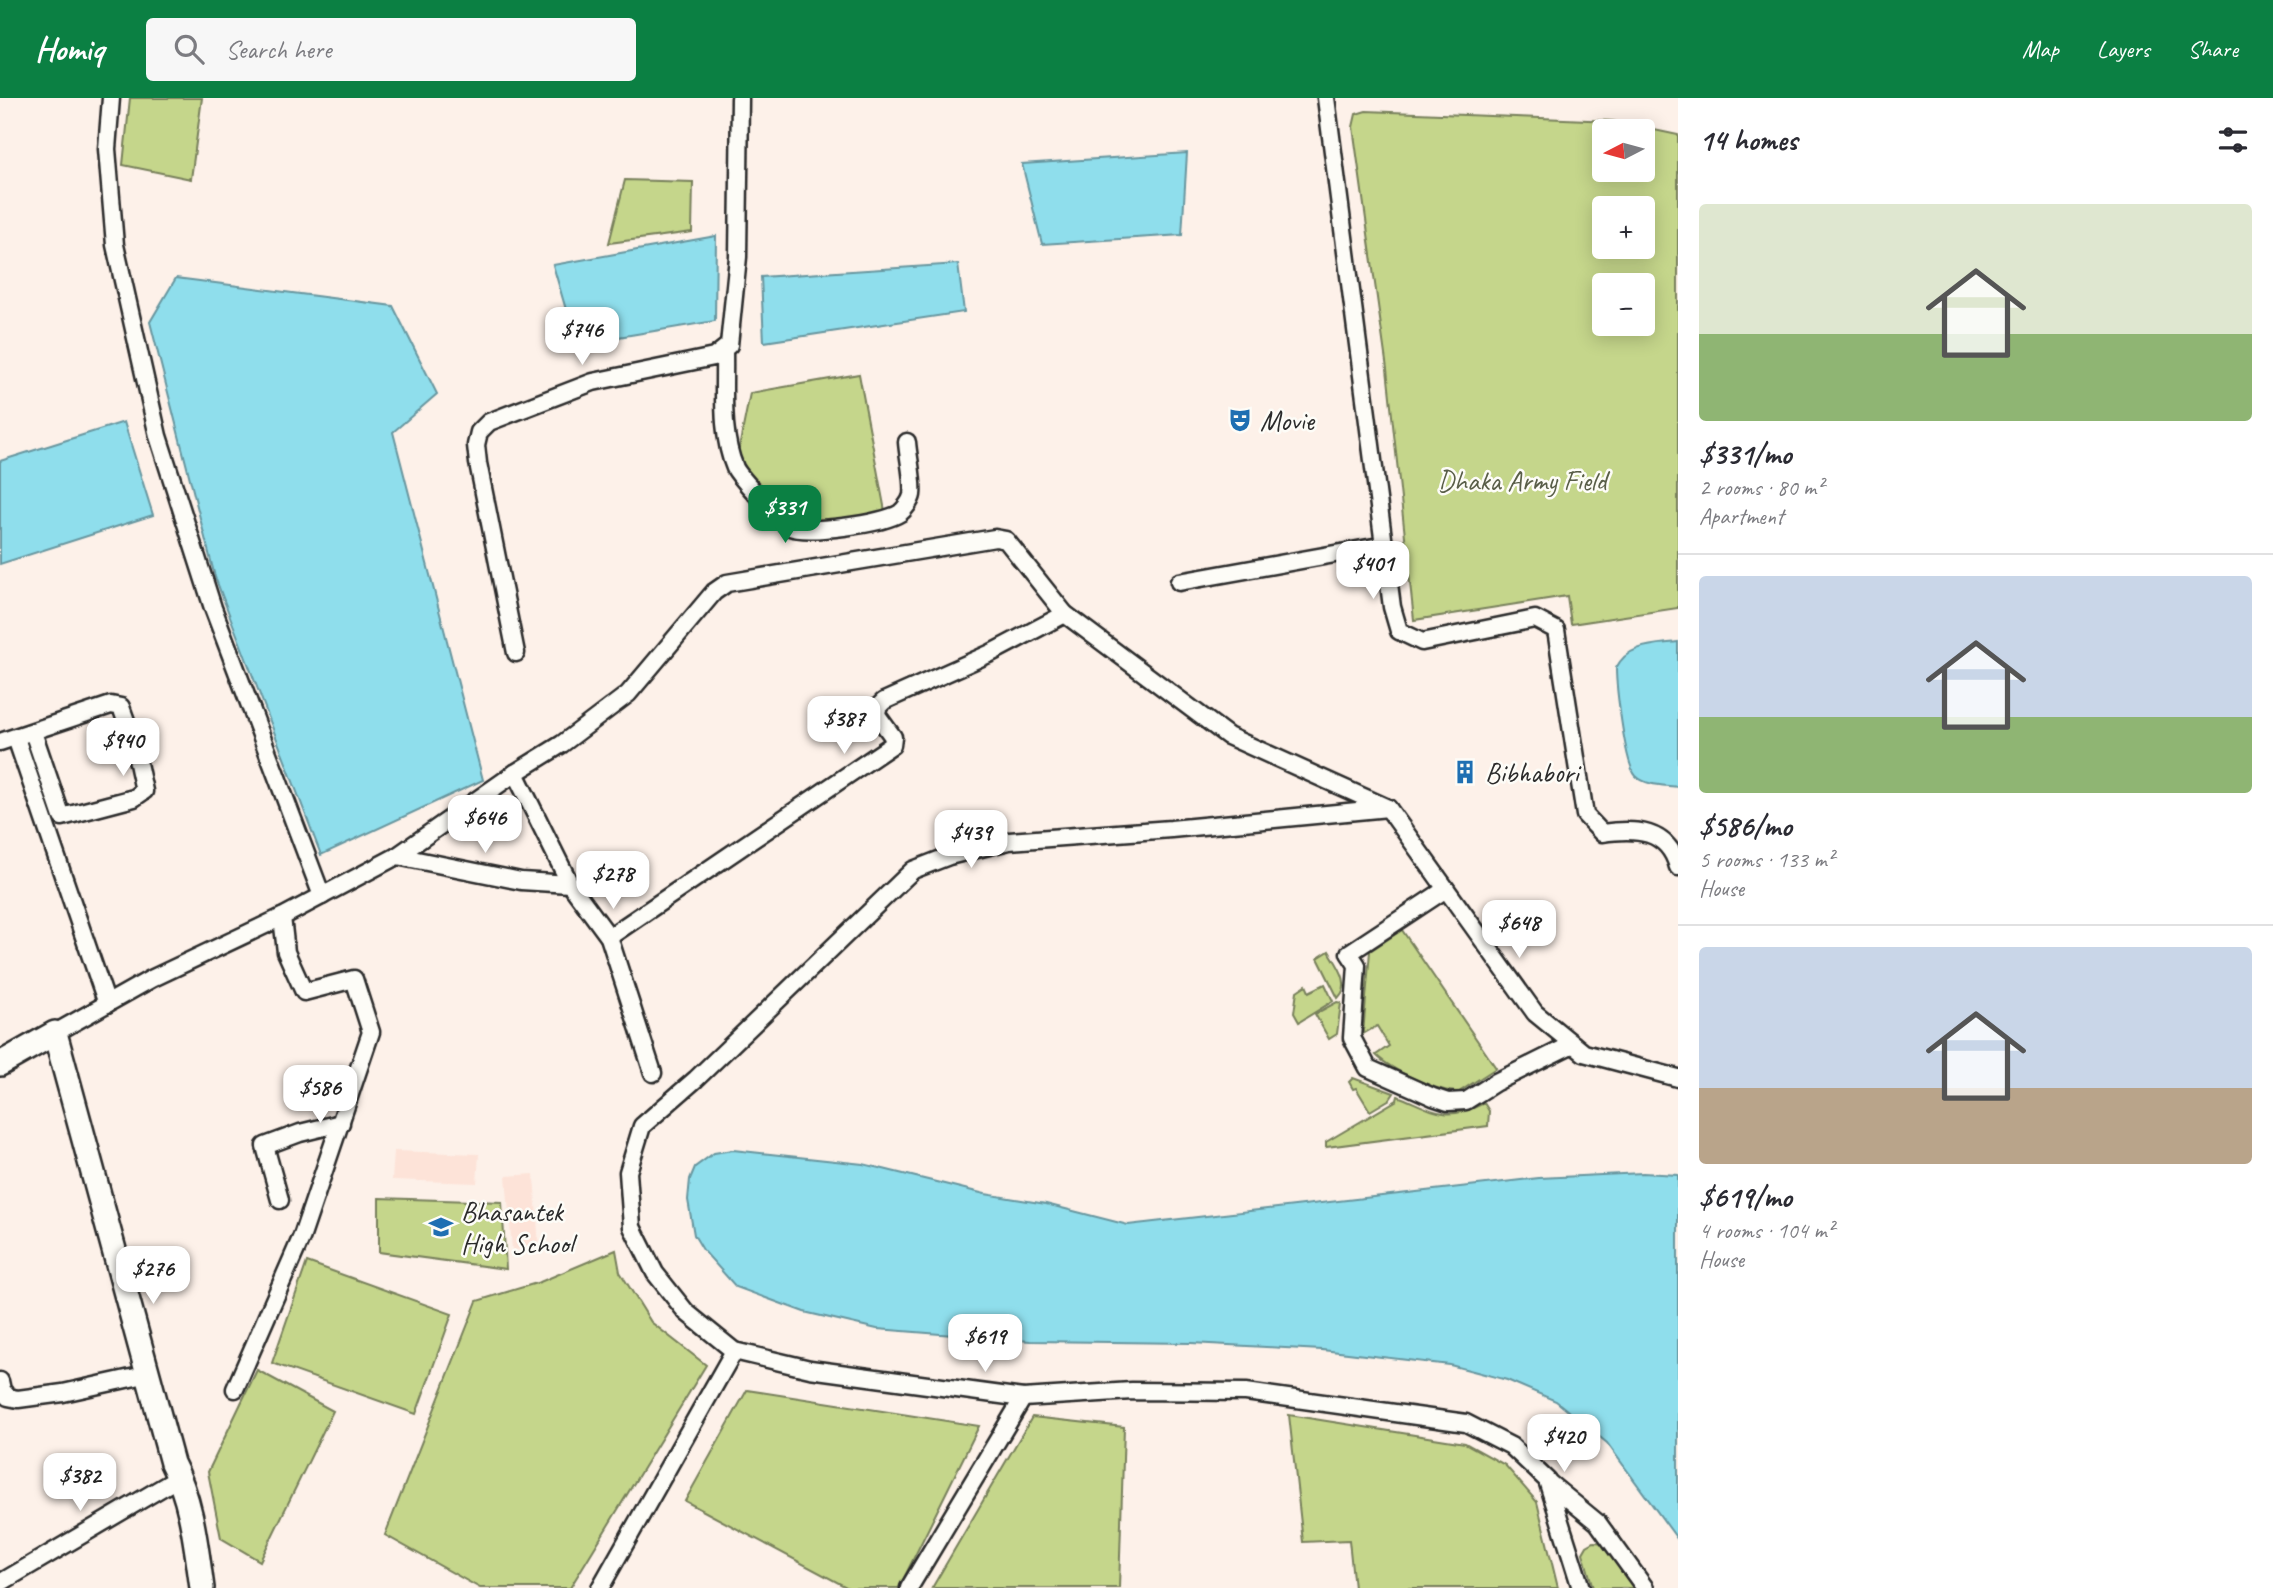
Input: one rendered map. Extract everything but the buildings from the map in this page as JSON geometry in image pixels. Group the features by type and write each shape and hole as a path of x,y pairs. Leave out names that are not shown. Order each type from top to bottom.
{"street":[{"path":"111,98 107,149 115,245 158,436 213,608 322,896"},
{"path":"516,653 478,463 479,432 489,422 518,409 593,382 714,357 729,345 738,257 740,98"},
{"path":"1326,98 1392,607 1398,631 1422,642 1535,619 1556,630 1585,815 1602,833 1626,830 1650,833 1674,852 1678,867"},
{"path":"724,351 726,424 730,455 736,472 786,525 803,531 825,529 888,519 902,512 912,497 907,442"},
{"path":"0,1064 151,979 282,917 397,856 515,773 562,744 628,694 714,592 727,583 995,538 1006,540 1065,614 1228,736 1388,808 1535,1013 1584,1053 1678,1078"},
{"path":"1180,582 1385,545"},
{"path":"609,937 892,745 892,737 877,715 878,707 884,701 991,653 1065,614"},
{"path":"33,732 62,817 134,798 145,791 133,740 121,707 111,705 8,740 107,1004"},
{"path":"515,773 570,884 609,937 653,1073"},
{"path":"1388,808 1009,841 949,856 914,870 642,1126 628,1172 632,1227 655,1273 686,1312 734,1351 810,1369 1023,1398 1132,1391 1246,1392 1466,1423 1511,1446 1598,1523 1645,1588"},
{"path":"397,856 521,881 570,884"},
{"path":"1446,889 1349,953 1357,965 1352,1038 1368,1068 1433,1097 1459,1102 1573,1044"},
{"path":"235,1389 302,1236 372,1031 354,979 304,992 286,952 282,917"},
{"path":"55,1033 172,1463 180,1478 191,1519 202,1588"},
{"path":"280,1200 265,1146 300,1133 341,1123"},
{"path":"600,1588 734,1351"},
{"path":"0,1381 2,1390 8,1396 18,1399 63,1393 149,1374"},
{"path":"909,1588 1023,1398"},
{"path":"0,1583 180,1478"},
{"path":"1547,1480 1581,1588"}],"shaded area":[{"name":"Bhasantek High School","path":"394,1151 479,1154 477,1183 392,1180"},
{"name":"Bhasantek High School","path":"534,1174 539,1248 512,1250 506,1176"}],"green space":[{"path":"130,98 202,98 191,179 123,165"},
{"name":"Dhaka Army Field","path":"1366,111 1592,120 1592,182 1656,182 1656,130 1678,135 1678,608 1571,624 1567,596 1414,620 1387,369 1353,127 1356,114"},
{"path":"625,180 693,182 692,232 609,243"},
{"path":"859,374 885,511 804,530 735,468 750,393"},
{"path":"1402,930 1496,1068 1459,1092 1427,1084 1383,1061 1376,1055 1389,1046 1377,1026 1363,1034 1370,951"},
{"path":"1329,951 1344,981 1342,993 1338,998 1318,958"},
{"path":"1325,984 1333,1001 1299,1022 1294,1013 1297,991 1306,985 1309,992"},
{"path":"1337,1002 1341,1003 1337,1034 1329,1039 1315,1014"},
{"path":"1353,1078 1394,1093 1390,1099 1370,1111 1356,1088 1353,1089 1349,1082"},
{"path":"1398,1096 1431,1110 1449,1114 1484,1103 1489,1111 1488,1126 1326,1147 1326,1142 1397,1100"},
{"name":"Bhasantek High School","path":"379,1198 502,1202 506,1269 379,1252"},
{"path":"616,1250 620,1272 651,1322 706,1365 570,1588 480,1588 385,1535 477,1301 540,1282"},
{"path":"307,1262 452,1314 416,1414 272,1363"},
{"path":"257,1370 333,1411 260,1561 221,1538 208,1472"},
{"path":"747,1390 979,1426 899,1588 848,1588 685,1501"},
{"path":"1289,1415 1465,1443 1505,1465 1537,1502 1558,1588 1354,1588 1349,1540 1303,1542"},
{"path":"1032,1417 1124,1427 1119,1588 932,1588"},
{"path":"1594,1542 1605,1543 1634,1588 1593,1588 1583,1553 1587,1546"}],"water":[{"path":"1187,153 1182,235 1042,244 1022,164"},
{"path":"716,236 715,321 576,344 553,265"},
{"path":"958,264 964,312 764,342 761,277"},
{"path":"176,278 393,306 437,394 393,432 483,780 321,855 215,577 150,322"},
{"path":"124,422 153,515 0,564 0,461"},
{"path":"1678,642 1678,787 1645,782 1636,776 1632,769 1622,725 1616,668 1627,654 1635,650"},
{"path":"733,1150 863,1164 1128,1225 1539,1178 1643,1173 1678,1175 1678,1540 1607,1443 1556,1401 1507,1380 1450,1365 1322,1350 1191,1343 1030,1341 877,1329 804,1312 736,1287 703,1250 694,1235 688,1200 690,1179 695,1167 714,1153"}],"place":[{"name":"Movie","path":"1240,420"},
{"name":"Bibhabori","path":"1465,772"},
{"name":"Bhasantek High School","path":"441,1227"}]}
